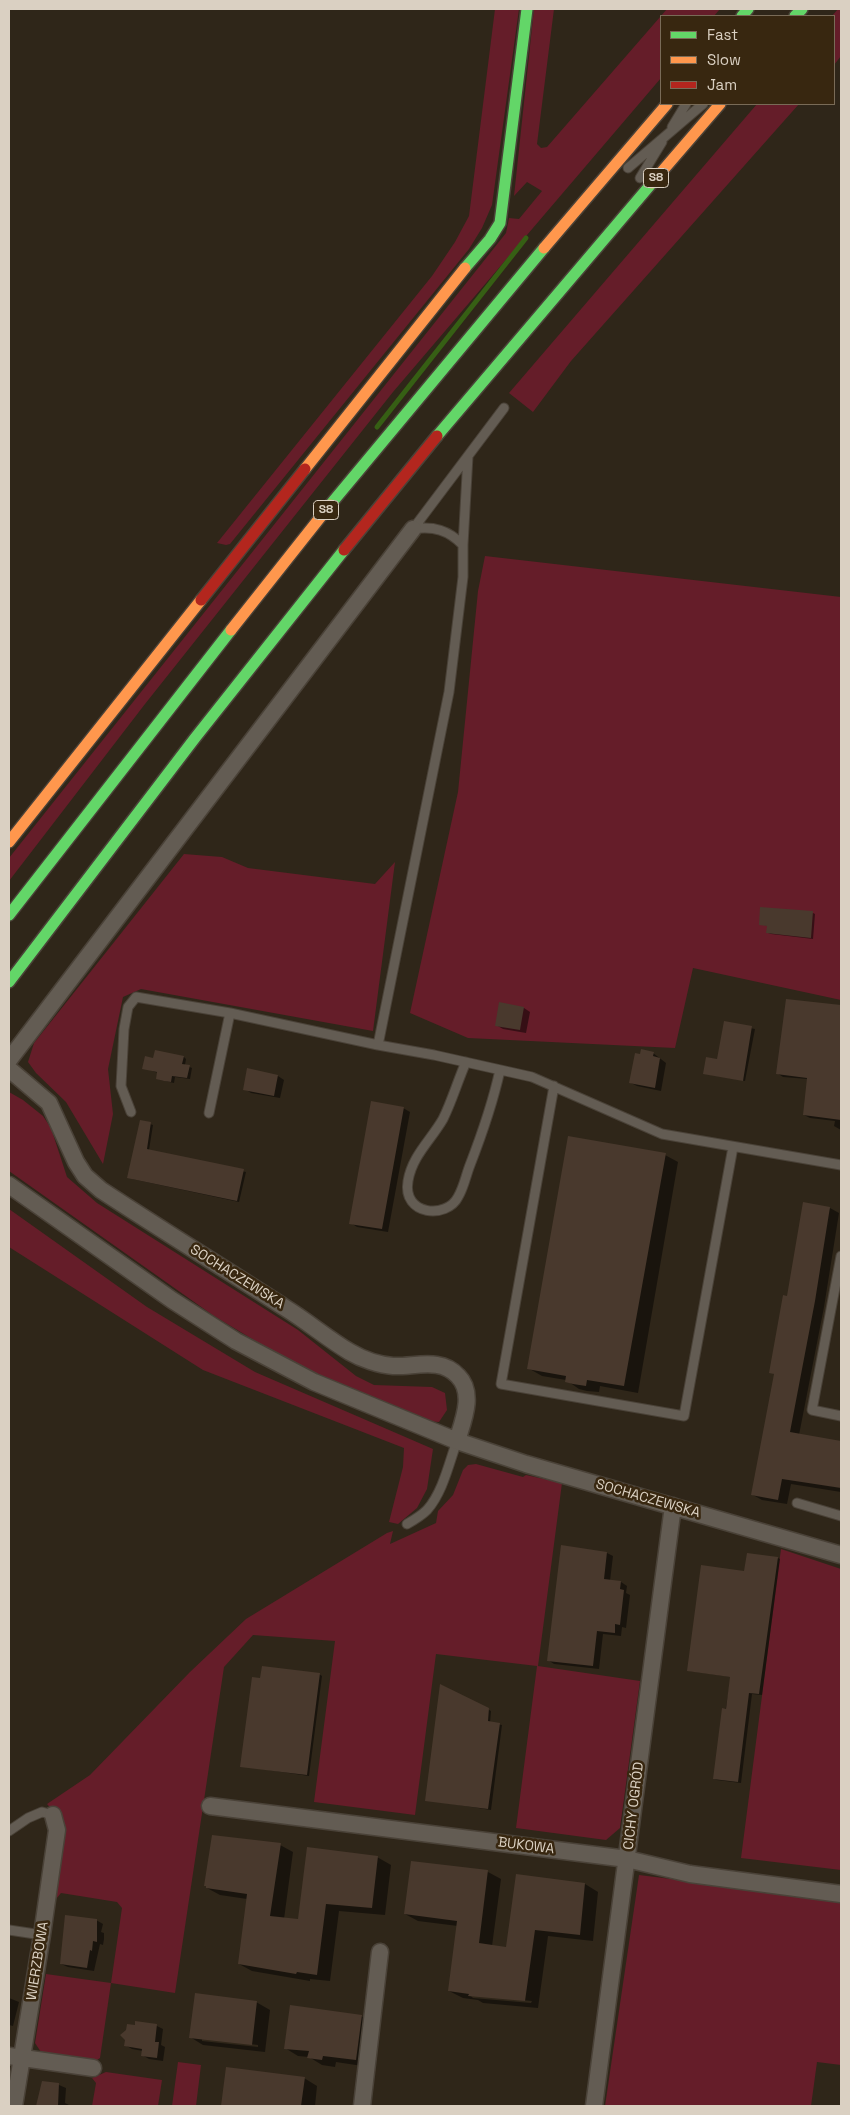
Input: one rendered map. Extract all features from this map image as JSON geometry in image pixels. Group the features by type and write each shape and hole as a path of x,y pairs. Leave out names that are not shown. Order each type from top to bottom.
{"main road":[{"path":"9,842 500,223 527,9"},
{"name":"S8","path":"9,915 106,786 353,476 567,220 666,105"},
{"name":"S8","path":"9,982 136,814 385,500 600,243 719,105"}],"street":[{"path":"9,1060 414,529"},
{"name":"SOCHACZEWSKA","path":"9,1069 49,1103 76,1162 85,1176 101,1190 295,1314 350,1352 373,1362 392,1366 438,1364 450,1369 460,1377 466,1394 466,1412 457,1441"},
{"name":"SOCHACZEWSKA","path":"9,1185 172,1300 236,1341 314,1382 457,1441 546,1471 841,1555"},
{"name":"CICHY OGRÓD","path":"594,2106 673,1506"},
{"name":"BUKOWA","path":"210,1806 627,1859 690,1874 841,1894"},
{"name":"WIERZBOWA","path":"14,2106 16,2057 42,1935 57,1830 54,1815"},
{"path":"362,2106 380,1952"},
{"path":"16,2057 93,2068"}],"lane":[{"path":"636,184 685,105"},
{"path":"567,220 702,105"},
{"path":"600,243 631,193"},
{"path":"414,529 504,408"},
{"path":"378,1044 449,692 463,577 468,456"},
{"path":"414,529 427,527 439,529 454,536 463,545"},
{"path":"131,1112 121,1086 124,1029 128,1007 136,997 230,1013 532,1077 662,1134 733,1148 841,1165"},
{"path":"209,1113 230,1013"},
{"path":"466,1062 443,1118 424,1145 413,1165 408,1180 407,1191 409,1200 416,1206 428,1211 450,1206 458,1198 481,1135 500,1070"},
{"path":"554,1086 501,1384 684,1416 733,1148"},
{"path":"841,1256 812,1410 841,1416"},
{"path":"408,1524 426,1511 433,1501 440,1489 457,1441"},
{"path":"797,1503 841,1516"},
{"path":"9,1831 28,1818 42,1812 54,1815"},
{"path":"9,1930 42,1935"}],"shaded area":[{"path":"495,9 519,9 492,205 482,228 469,249 230,544 217,543 432,276 455,242 469,216"},
{"path":"534,9 554,9 537,144 541,148 547,147 660,17 660,79 393,392 145,704 9,881 9,858 506,233 509,218 519,219 542,191 527,182 514,196"},
{"path":"667,9 720,9 715,15 662,15"},
{"path":"838,9 841,9 841,56 835,64 835,15 833,15"},
{"path":"756,105 798,105 571,361 533,412 509,393"},
{"path":"485,556 841,597 841,1000 693,968 675,1048 468,1038 410,1013 458,792 478,591"},
{"path":"184,854 222,857 248,868 375,884 395,862 373,1031 141,989 123,997 108,1069 113,1114 103,1164 66,1102 36,1073 28,1062 34,1043"},
{"path":"9,1092 23,1100 43,1116 51,1128 67,1177 97,1203 298,1330 356,1376 374,1385 432,1387 445,1393 447,1410 439,1422 410,1418 287,1360 214,1316 9,1171"},
{"path":"9,1209 147,1307 255,1372 433,1449 427,1489 417,1508 398,1524 389,1522 403,1467 404,1448 203,1370 9,1247"},
{"path":"476,1464 523,1477 526,1475 562,1483 538,1666 640,1681 620,1828 606,1840 516,1828 537,1666 436,1654 415,1815 314,1802 335,1641 253,1635 224,1667 175,1993 111,1983 122,1908 117,1902 61,1893 56,1899 51,1900 63,1822 47,1804 90,1775 190,1672 246,1619 387,1533 393,1531 390,1544 436,1523 438,1511 453,1495 463,1470 468,1465"},
{"path":"781,1549 841,1569 841,1870 741,1858"},
{"path":"639,1875 841,1900 841,2065 817,2062 811,2106 605,2106"},
{"path":"46,1974 111,1983 100,2058 94,2062 43,2055 35,2043"},
{"path":"178,2062 201,2065 196,2106 172,2106"},
{"path":"106,2072 162,2080 158,2106 92,2106 96,2083 92,2078"}],"building":[{"path":"760,907 813,911 811,938 766,933 767,926 759,925"},
{"path":"786,999 841,1005 841,1120 803,1115 807,1078 776,1074"},
{"path":"499,1002 524,1007 520,1030 495,1026"},
{"path":"724,1021 752,1026 743,1081 703,1074 706,1057 717,1059"},
{"path":"641,1049 654,1052 653,1056 660,1058 655,1088 629,1083 635,1053 640,1054"},
{"path":"155,1050 184,1056 182,1064 190,1065 187,1078 172,1076 171,1082 164,1081 156,1079 157,1072 142,1069 145,1056 153,1058"},
{"path":"247,1068 278,1075 274,1096 243,1090"},
{"path":"371,1101 404,1107 382,1229 349,1224"},
{"path":"140,1120 151,1122 147,1149 244,1169 237,1201 127,1178"},
{"path":"568,1136 666,1153 624,1386 587,1380 586,1386 573,1384 565,1382 566,1376 527,1369"},
{"path":"803,1202 830,1207 815,1301 790,1432 841,1441 841,1488 782,1479 778,1500 751,1495 774,1374 769,1373 783,1295 787,1296"},
{"path":"561,1545 607,1552 604,1579 621,1581 620,1589 624,1590 620,1625 615,1624 615,1633 597,1631 593,1666 547,1661"},
{"path":"747,1553 778,1557 759,1694 749,1693 738,1782 713,1779 722,1708 726,1709 730,1677 687,1671 701,1565 744,1571"},
{"path":"262,1666 320,1673 307,1775 240,1767 252,1677 260,1678"},
{"path":"440,1684 489,1708 488,1721 500,1723 488,1809 425,1801"},
{"path":"212,1835 281,1843 270,1916 298,1919 307,1847 378,1856 372,1908 326,1904 317,1975 297,1972 296,1974 238,1964 247,1894 206,1888 204,1886"},
{"path":"411,1861 488,1870 479,1943 506,1947 516,1874 585,1883 580,1935 535,1930 525,2001 468,1996 469,1994 448,1991 457,1921 404,1914"},
{"path":"65,1915 97,1919 97,1942 93,1941 87,1968 60,1964"},
{"path":"195,1993 257,2001 252,2045 189,2038"},
{"path":"290,2005 362,2015 356,2060 323,2056 322,2060 307,2058 309,2051 284,2049"},
{"path":"135,2021 157,2024 155,2042 159,2042 157,2058 141,2056 142,2049 124,2046 125,2040 120,2035 126,2030 127,2024 135,2025"},
{"path":"226,2067 305,2077 301,2106 221,2106"},
{"path":"42,2081 59,2083 58,2106 36,2106"}],"waterway":[{"path":"377,427 526,238"}],"traffic: fast":[{"path":"465,268 490,239 500,223 527,9"},
{"path":"743,15 748,9"},
{"path":"796,15 802,9"},
{"path":"437,436 652,183"},
{"path":"330,505 544,248"},
{"path":"9,982 195,738 344,550"},
{"path":"9,915 231,630"}],"traffic: slow":[{"path":"544,248 666,105"},
{"path":"652,183 719,105"},
{"path":"305,469 465,268"},
{"path":"231,630 330,505"},
{"path":"9,842 201,600"}],"traffic: jam":[{"path":"344,550 437,436"},
{"path":"201,600 305,469"}]}
